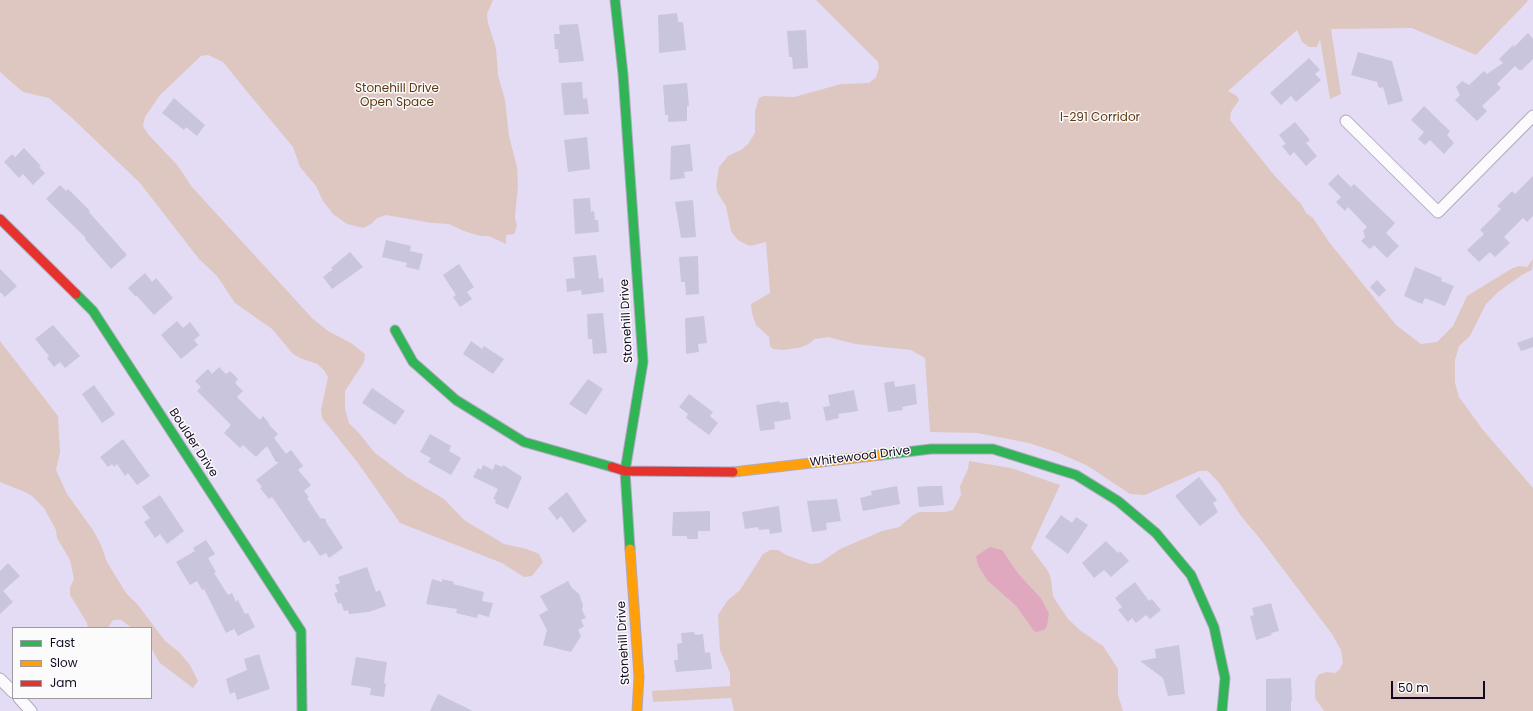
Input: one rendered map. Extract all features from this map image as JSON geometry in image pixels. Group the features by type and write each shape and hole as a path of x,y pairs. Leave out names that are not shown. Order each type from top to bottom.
{"street":[{"name":"Stonehill Drive","path":"615,0 623,74 643,362 625,471 639,677 636,711"},
{"path":"1346,121 1438,212 1533,116"},
{"name":"Boulder Drive","path":"0,219 93,311 301,631 302,711"},
{"name":"Whitewood Drive","path":"395,330 413,362 456,400 505,431 524,442 625,471 735,472 931,448 993,449 1076,475 1118,501 1156,533 1191,575 1214,627 1225,678 1222,711"},
{"path":"0,679 12,691"},
{"path":"19,699 31,711"}],"green space":[{"name":"Stonehill Drive Open Space","path":"0,0 493,0 487,14 488,23 496,48 498,75 505,100 509,136 517,167 518,186 515,217 517,226 514,234 506,235 506,244 489,236 480,236 449,224 432,223 386,215 377,218 371,224 363,228 347,224 333,214 323,201 316,186 300,167 293,147 223,62 208,55 201,56 160,95 145,117 143,126 148,134 178,166 192,187 312,318 328,331 351,343 365,354 364,362 345,391 345,409 349,423 375,453 407,477 444,499 464,520 504,544 527,549 539,554 543,562 532,576 524,577 502,563 400,523 358,463 322,418 321,410 328,377 324,370 317,364 293,354 272,329 235,303 217,276 199,259 140,183 72,118 49,98 23,92 0,72"},
{"name":"I-291 Corridor","path":"816,0 1527,0 1528,1 1476,55 1412,28 1331,29 1341,94 1330,99 1320,39 1317,47 1309,47 1302,42 1297,30 1228,91 1237,96 1239,100 1231,112 1230,120 1274,175 1301,204 1306,213 1313,218 1329,242 1396,325 1421,344 1437,342 1453,326 1467,296 1511,269 1519,266 1527,267 1533,259 1532,270 1522,275 1498,292 1486,304 1470,336 1459,346 1455,360 1455,383 1459,397 1483,430 1533,488 1533,711 1324,711 1315,698 1315,682 1318,675 1326,672 1335,673 1339,670 1343,663 1341,650 1332,634 1241,516 1220,484 1208,471 1199,471 1145,495 1130,494 1088,466 1059,453 1029,443 977,433 930,432 925,358 911,350 855,344 828,337 815,339 807,345 798,348 782,350 773,349 770,346 769,337 756,325 751,304 770,293 766,242 750,246 737,239 731,231 726,206 718,194 716,186 719,167 728,156 741,150 748,144 755,133 755,111 759,98 764,96 794,97 841,84 869,83 876,77 879,68 878,62"},
{"path":"0,341 58,416 60,452 56,470 67,494 93,530 101,545 107,562 126,593 138,605 165,641 179,652 190,665 198,681 193,688 160,663 152,650 152,627 131,627 121,620 113,620 109,627 88,627 87,623 70,595 70,587 74,579 70,560 57,538 56,530 44,508 32,496 0,482"},
{"path":"969,461 1011,468 1060,485 1031,548 1048,571 1051,579 1053,596 1068,619 1081,631 1103,646 1118,669 1118,695 1123,711 734,711 731,698 653,702 652,691 730,686 730,673 720,650 718,615 727,601 740,590 763,554 770,550 778,550 786,555 811,564 820,563 840,549 882,531 899,527 919,512 945,512 953,510 961,495 960,486 968,469","holes":["1019,574 1041,598 1049,613 1033,630 1016,606 1008,599"]}],"shaded area":[{"path":"990,547 1002,550 1017,572 1041,598 1049,613 1047,626 1044,630 1036,632 1033,630 1016,606 987,580 978,565 976,556"}],"building":[{"path":"677,13 678,22 683,22 686,50 659,53 658,15"},
{"path":"578,24 584,61 559,63 558,49 555,49 554,34 560,34 559,25"},
{"path":"806,30 808,68 793,69 792,57 789,57 787,31"},
{"path":"1528,33 1533,39 1533,59 1522,70 1519,70 1515,66 1497,84 1501,88 1482,106 1487,111 1477,121 1455,100 1460,95 1456,87 1462,81 1469,85 1484,71 1487,74 1503,63 1499,59"},
{"path":"1358,52 1392,61 1403,101 1388,105 1383,87 1379,88 1377,82 1351,75"},
{"path":"1309,58 1320,70 1315,74 1321,80 1296,102 1291,96 1281,105 1270,93"},
{"path":"582,82 583,99 587,98 589,114 564,115 561,83"},
{"path":"687,83 689,106 687,106 687,121 668,122 668,115 665,115 663,85"},
{"path":"174,98 205,125 197,136 186,127 184,130 162,113"},
{"path":"1424,106 1450,131 1447,135 1454,143 1444,154 1430,140 1425,145 1418,139 1424,132 1411,120"},
{"path":"1295,122 1310,140 1306,143 1317,156 1306,166 1294,152 1290,156 1282,146 1286,144 1279,135"},
{"path":"587,137 590,169 568,172 564,140"},
{"path":"690,144 693,171 684,172 685,178 670,180 671,146"},
{"path":"24,148 41,166 39,167 45,173 33,185 23,174 19,178 4,162 12,154 15,157"},
{"path":"1338,174 1351,187 1354,184 1395,223 1386,233 1399,246 1387,258 1374,245 1370,249 1361,241 1365,237 1363,231 1367,227 1348,207 1345,211 1336,202 1341,197 1328,184"},
{"path":"1533,176 1533,216 1527,222 1523,218 1504,237 1510,243 1495,257 1490,252 1479,262 1467,250 1484,234 1480,230 1501,209 1497,206 1512,191 1515,194"},
{"path":"60,185 66,191 68,189 90,211 89,212 127,255 111,269 85,239 86,238 46,199"},
{"path":"590,198 591,212 594,211 595,220 598,220 599,232 575,234 573,199"},
{"path":"693,200 696,237 681,238 675,202"},
{"path":"386,240 411,246 410,251 423,254 419,270 406,267 407,263 382,257"},
{"path":"350,252 363,267 332,289 323,277"},
{"path":"596,255 599,279 603,278 604,292 582,295 581,290 567,292 566,279 575,278 573,257"},
{"path":"698,256 699,294 686,295 685,282 681,282 679,257"},
{"path":"459,264 474,287 467,292 472,299 460,307 453,297 456,295 443,275"},
{"path":"1415,267 1442,278 1441,281 1454,286 1445,306 1425,298 1422,304 1404,296"},
{"path":"0,269 17,286 5,297 0,292"},
{"path":"145,273 152,282 156,278 173,298 154,315 128,288"},
{"path":"1377,280 1386,290 1379,297 1370,287"},
{"path":"603,313 607,353 593,354 592,339 588,339 587,314"},
{"path":"704,316 707,343 698,344 699,352 686,354 685,318"},
{"path":"177,321 183,328 190,322 200,335 194,340 198,345 181,359 161,335"},
{"path":"53,325 80,356 65,368 60,362 54,367 47,358 49,356 35,339"},
{"path":"1533,337 1533,347 1521,351 1517,343"},
{"path":"471,341 482,349 484,346 504,359 493,374 463,354"},
{"path":"219,367 226,374 230,371 238,379 235,383 243,391 237,397 260,420 263,416 278,434 274,438 286,454 291,450 303,466 298,470 311,485 304,491 309,497 307,498 320,518 326,519 326,522 343,548 329,558 326,553 320,556 309,540 304,543 272,497 269,499 260,488 262,487 256,480 279,462 276,462 267,446 256,457 243,445 240,448 224,433 231,425 197,391 201,387 195,381 208,369 212,374"},
{"path":"588,379 603,389 586,415 569,404"},
{"path":"894,381 895,387 915,384 917,404 902,407 903,410 888,412 884,383"},
{"path":"94,385 115,414 102,423 82,394"},
{"path":"372,388 405,411 395,425 362,403"},
{"path":"854,390 858,411 838,414 839,418 826,421 823,407 830,406 828,395"},
{"path":"689,394 713,412 710,416 718,423 709,435 686,418 688,414 679,407"},
{"path":"779,401 780,403 788,402 791,419 774,422 775,429 760,431 756,405"},
{"path":"430,434 451,446 449,451 461,458 451,475 428,462 431,458 420,452"},
{"path":"123,439 150,476 137,485 128,473 125,476 117,464 114,467 112,464 108,467 100,457"},
{"path":"495,464 502,467 503,465 522,477 508,509 495,503 496,500 493,499 498,489 473,477 478,468 481,470 483,465 493,470"},
{"path":"1199,477 1217,500 1213,503 1218,512 1200,526 1175,496"},
{"path":"897,486 900,504 863,511 860,498 872,495 871,491"},
{"path":"942,486 944,505 919,507 917,487"},
{"path":"567,492 587,521 573,533 561,516 557,520 548,508"},
{"path":"160,495 184,531 167,544 160,534 155,538 144,522 150,518 142,507"},
{"path":"837,499 841,521 826,523 827,530 812,532 807,501"},
{"path":"779,506 782,532 770,534 769,529 759,530 758,527 745,529 742,512"},
{"path":"710,511 710,531 698,531 698,539 687,539 687,536 672,536 673,512"},
{"path":"1061,515 1072,523 1076,517 1088,525 1068,554 1045,537"},
{"path":"206,540 215,554 208,558 216,572 214,573 228,595 232,593 236,602 238,600 245,614 248,613 255,627 238,636 234,629 226,633 204,589 202,590 197,581 190,585 176,562 195,551 193,548"},
{"path":"1106,541 1118,553 1120,551 1129,561 1111,577 1104,570 1094,578 1082,563"},
{"path":"8,563 20,576 3,591 13,602 0,614 0,571"},
{"path":"367,567 376,592 380,590 386,606 369,612 349,614 348,610 344,611 341,603 338,604 334,593 338,592 335,585 340,583 338,577"},
{"path":"432,579 442,582 442,579 454,582 453,584 484,592 482,601 493,603 489,617 478,614 477,618 456,613 457,609 426,604"},
{"path":"568,581 572,588 579,594 583,605 582,610 586,618 581,620 584,626 578,630 581,636 571,652 543,645 547,630 539,615 548,610 540,596"},
{"path":"1135,582 1149,601 1152,599 1161,610 1150,619 1146,615 1136,623 1132,618 1128,622 1118,610 1122,607 1115,598"},
{"path":"1271,603 1279,631 1256,640 1250,616 1254,615 1252,608"},
{"path":"694,632 695,635 703,634 705,653 710,652 712,669 676,672 674,660 678,660 677,644 682,643 681,633"},
{"path":"1179,645 1185,694 1168,696 1163,678 1140,661 1156,658 1155,649"},
{"path":"259,654 270,689 237,700 235,692 230,694 226,679 247,670 244,659"},
{"path":"356,657 387,662 384,697 370,695 371,688 351,685"},
{"path":"1291,678 1291,711 1266,711 1266,679"},
{"path":"438,694 473,711 430,711"}],"traffic: fast":[{"path":"615,0 623,74 643,362 625,471 630,549"},
{"path":"76,294 93,311 301,631 302,711"},
{"path":"395,330 413,362 456,400 524,442 612,467"},
{"path":"881,455 931,449 993,449 1076,475 1118,501 1156,533 1191,575 1214,627 1225,678 1222,711"}],"traffic: slow":[{"path":"733,472 881,455"},
{"path":"630,549 639,677 637,711"}],"traffic: jam":[{"path":"0,219 76,294"},
{"path":"612,467 625,471 733,472"}]}
